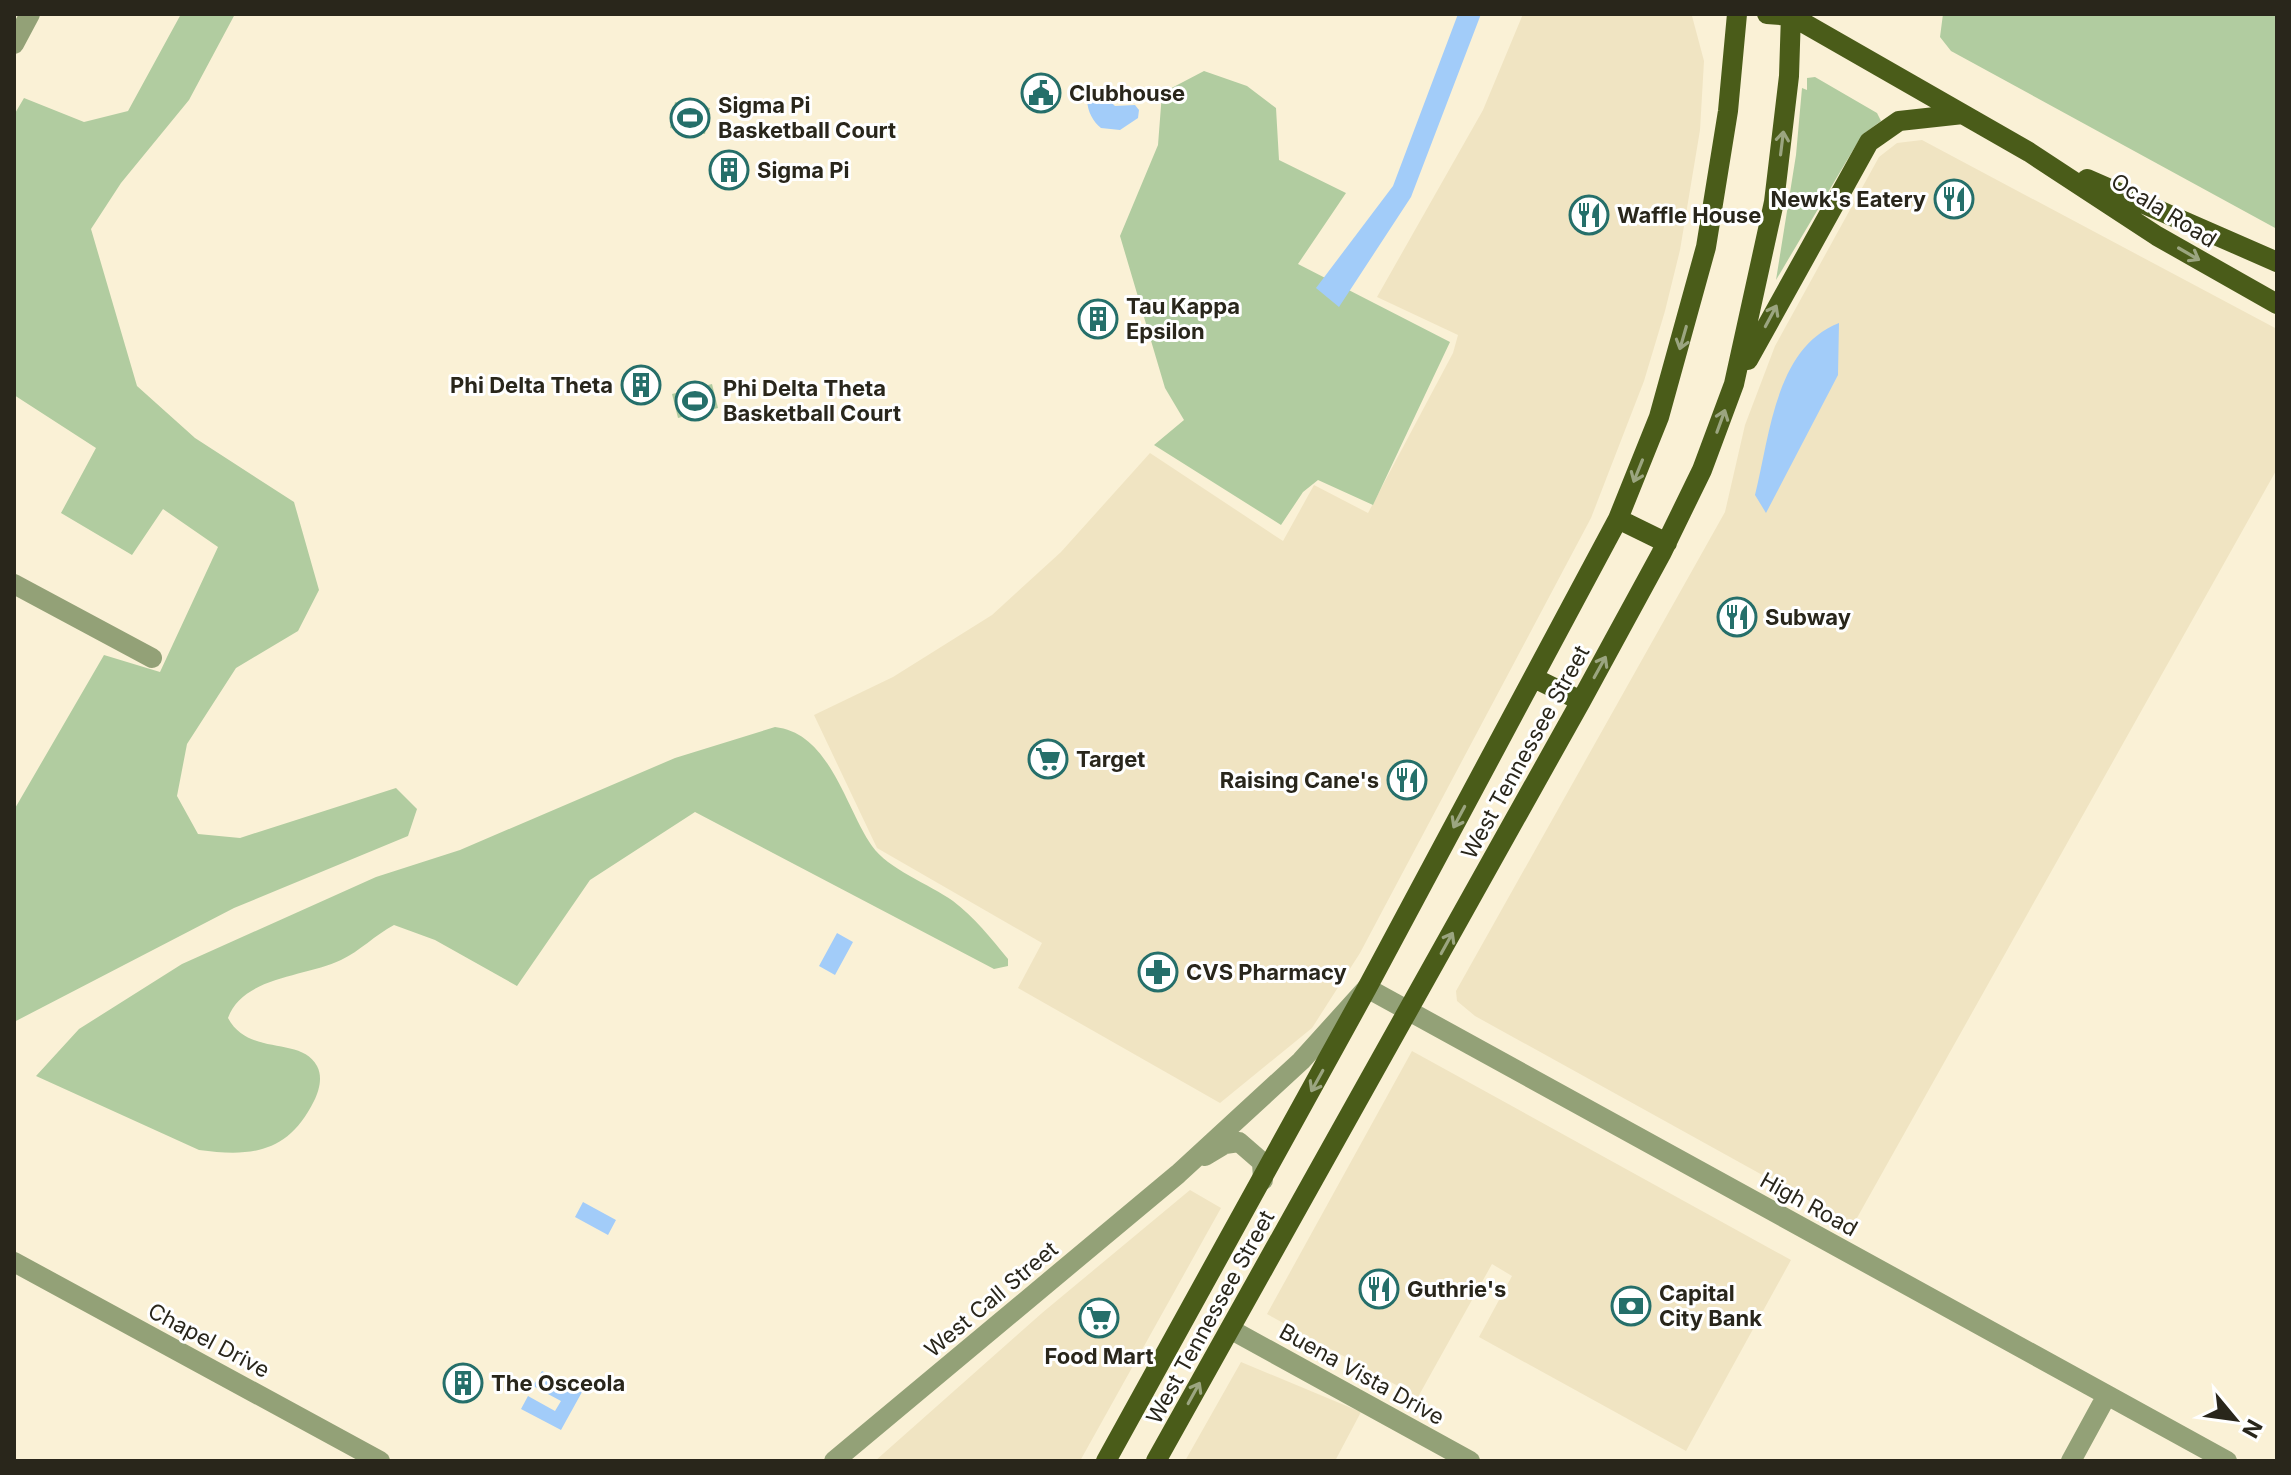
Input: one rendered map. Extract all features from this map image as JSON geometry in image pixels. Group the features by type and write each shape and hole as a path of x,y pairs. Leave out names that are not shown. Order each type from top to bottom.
{"main road":[{"name":"West Tennessee Street","path":"1106,1461 1263,1180 1618,519 1659,417 1706,247 1728,111 1737,14"},
{"name":"Ocala Road","path":"1767,14 1790,15 2029,152 2157,236 2277,304"},
{"name":"West Tennessee Street","path":"1156,1461 1581,701 1667,543 1702,470 1734,384 1774,202 1789,76 1790,15"},
{"path":"1734,384 1869,142 1899,121 1963,114"},
{"name":"Ocala Road","path":"2029,152 2277,262"},
{"path":"2157,236 2169,216"},
{"path":"1618,519 1667,543"},
{"path":"1534,678 1581,701"}],"street":[{"path":"14,44 30,14"},
{"path":"14,584 152,658"},
{"name":"High Road","path":"1367,988 2227,1461"},
{"name":"West Call Street","path":"834,1461 1178,1174 1301,1061 1367,988"},
{"name":"West Call Street","path":"1178,1174 1225,1144 1239,1142 1262,1162 1263,1180"},
{"name":"Chapel Drive","path":"14,1262 380,1461"},
{"name":"Buena Vista Drive","path":"1230,1329 1470,1461"},
{"path":"2071,1461 2107,1395"}],"shaded area":[{"path":"1523,14 1692,16 1704,61 1700,130 1680,250 1665,311 1644,381 1591,518 1360,953 1312,1028 1220,1103 1018,988 1042,943 877,848 814,715 893,677 992,615 1061,552 1150,453 1283,541 1314,485 1368,513 1453,353 1458,335 1377,297 1483,110"},
{"path":"1922,140 2277,329 2277,469 1853,1225 1475,1016 1457,1001 1456,991 1725,512 1745,425 1775,346 1879,157 1897,143"},
{"path":"1412,1051 1791,1260 1686,1451 1479,1337 1512,1276 1492,1264 1418,1397 1267,1314"},
{"path":"1190,1190 1221,1208 1080,1461 875,1461 1042,1313"},
{"path":"1241,1362 1361,1412 1335,1461 1185,1461"}],"green space":[{"path":"181,14 235,14 189,100 121,183 91,229 137,386 195,438 294,502 319,590 298,631 236,668 187,744 177,796 198,834 240,838 396,788 417,809 408,836 234,908 14,1022 14,810 104,655 160,672 218,547 163,509 132,555 61,513 96,448 14,395 14,115 24,98 84,122 128,111"},
{"path":"1943,14 2277,14 2277,229 1951,51 1940,37"},
{"path":"1204,71 1247,86 1276,108 1279,160 1346,193 1298,264 1450,342 1373,505 1318,480 1303,492 1281,525 1154,445 1184,420 1165,388 1120,236 1158,145 1162,93"},
{"path":"1815,77 1877,113 1881,121 1862,135 1776,280 1796,155 1802,88 1807,90 1807,78"},
{"name":"Sigma Pi Basketball Court","path":"675,102 710,108 705,134 670,128"},
{"name":"Phi Delta Theta Basketball Court","path":"712,384 718,408 678,418 672,394"},
{"path":"775,727 794,732 823,757 862,830 879,854 961,908 1008,959 1008,966 994,969 695,812 590,880 517,986 435,940 394,925 341,960 277,980 247,994 236,1004 228,1018 237,1030 249,1038 299,1051 317,1066 320,1075 317,1093 304,1118 293,1132 267,1148 236,1153 199,1150 36,1076 79,1029 182,964 376,877 460,850 675,758"}],"water":[{"path":"1458,14 1481,14 1411,197 1339,307 1316,288 1393,186"},
{"path":"1098,90 1115,106 1135,105 1139,110 1138,118 1120,130 1101,128 1091,116 1087,102 1089,93"},
{"path":"1839,323 1838,375 1766,513 1755,495 1779,396 1801,352 1818,335"},
{"path":"837,933 853,942 835,975 819,966"},
{"path":"583,1202 616,1220 608,1235 575,1217"},
{"path":"542,1371 582,1392 561,1430 521,1409 528,1396 555,1411 561,1401 533,1386"}],"place":[{"name":"Clubhouse","path":"1041,93"},
{"name":"Sigma Pi Basketball Court","path":"690,118"},
{"name":"Sigma Pi","path":"729,170"},
{"name":"Newk's Eatery","path":"1954,199"},
{"name":"Waffle House","path":"1589,215"},
{"name":"Tau Kappa Epsilon","path":"1098,319"},
{"name":"Phi Delta Theta","path":"641,385"},
{"name":"Phi Delta Theta Basketball Court","path":"695,401"},
{"name":"Subway","path":"1737,617"},
{"name":"Target","path":"1048,759"},
{"name":"Raising Cane's","path":"1407,780"},
{"name":"CVS Pharmacy","path":"1158,972"},
{"name":"Guthrie's","path":"1379,1289"},
{"name":"Capital City Bank","path":"1631,1306"},
{"name":"Food Mart","path":"1099,1318"},
{"name":"The Osceola","path":"463,1383"}]}
